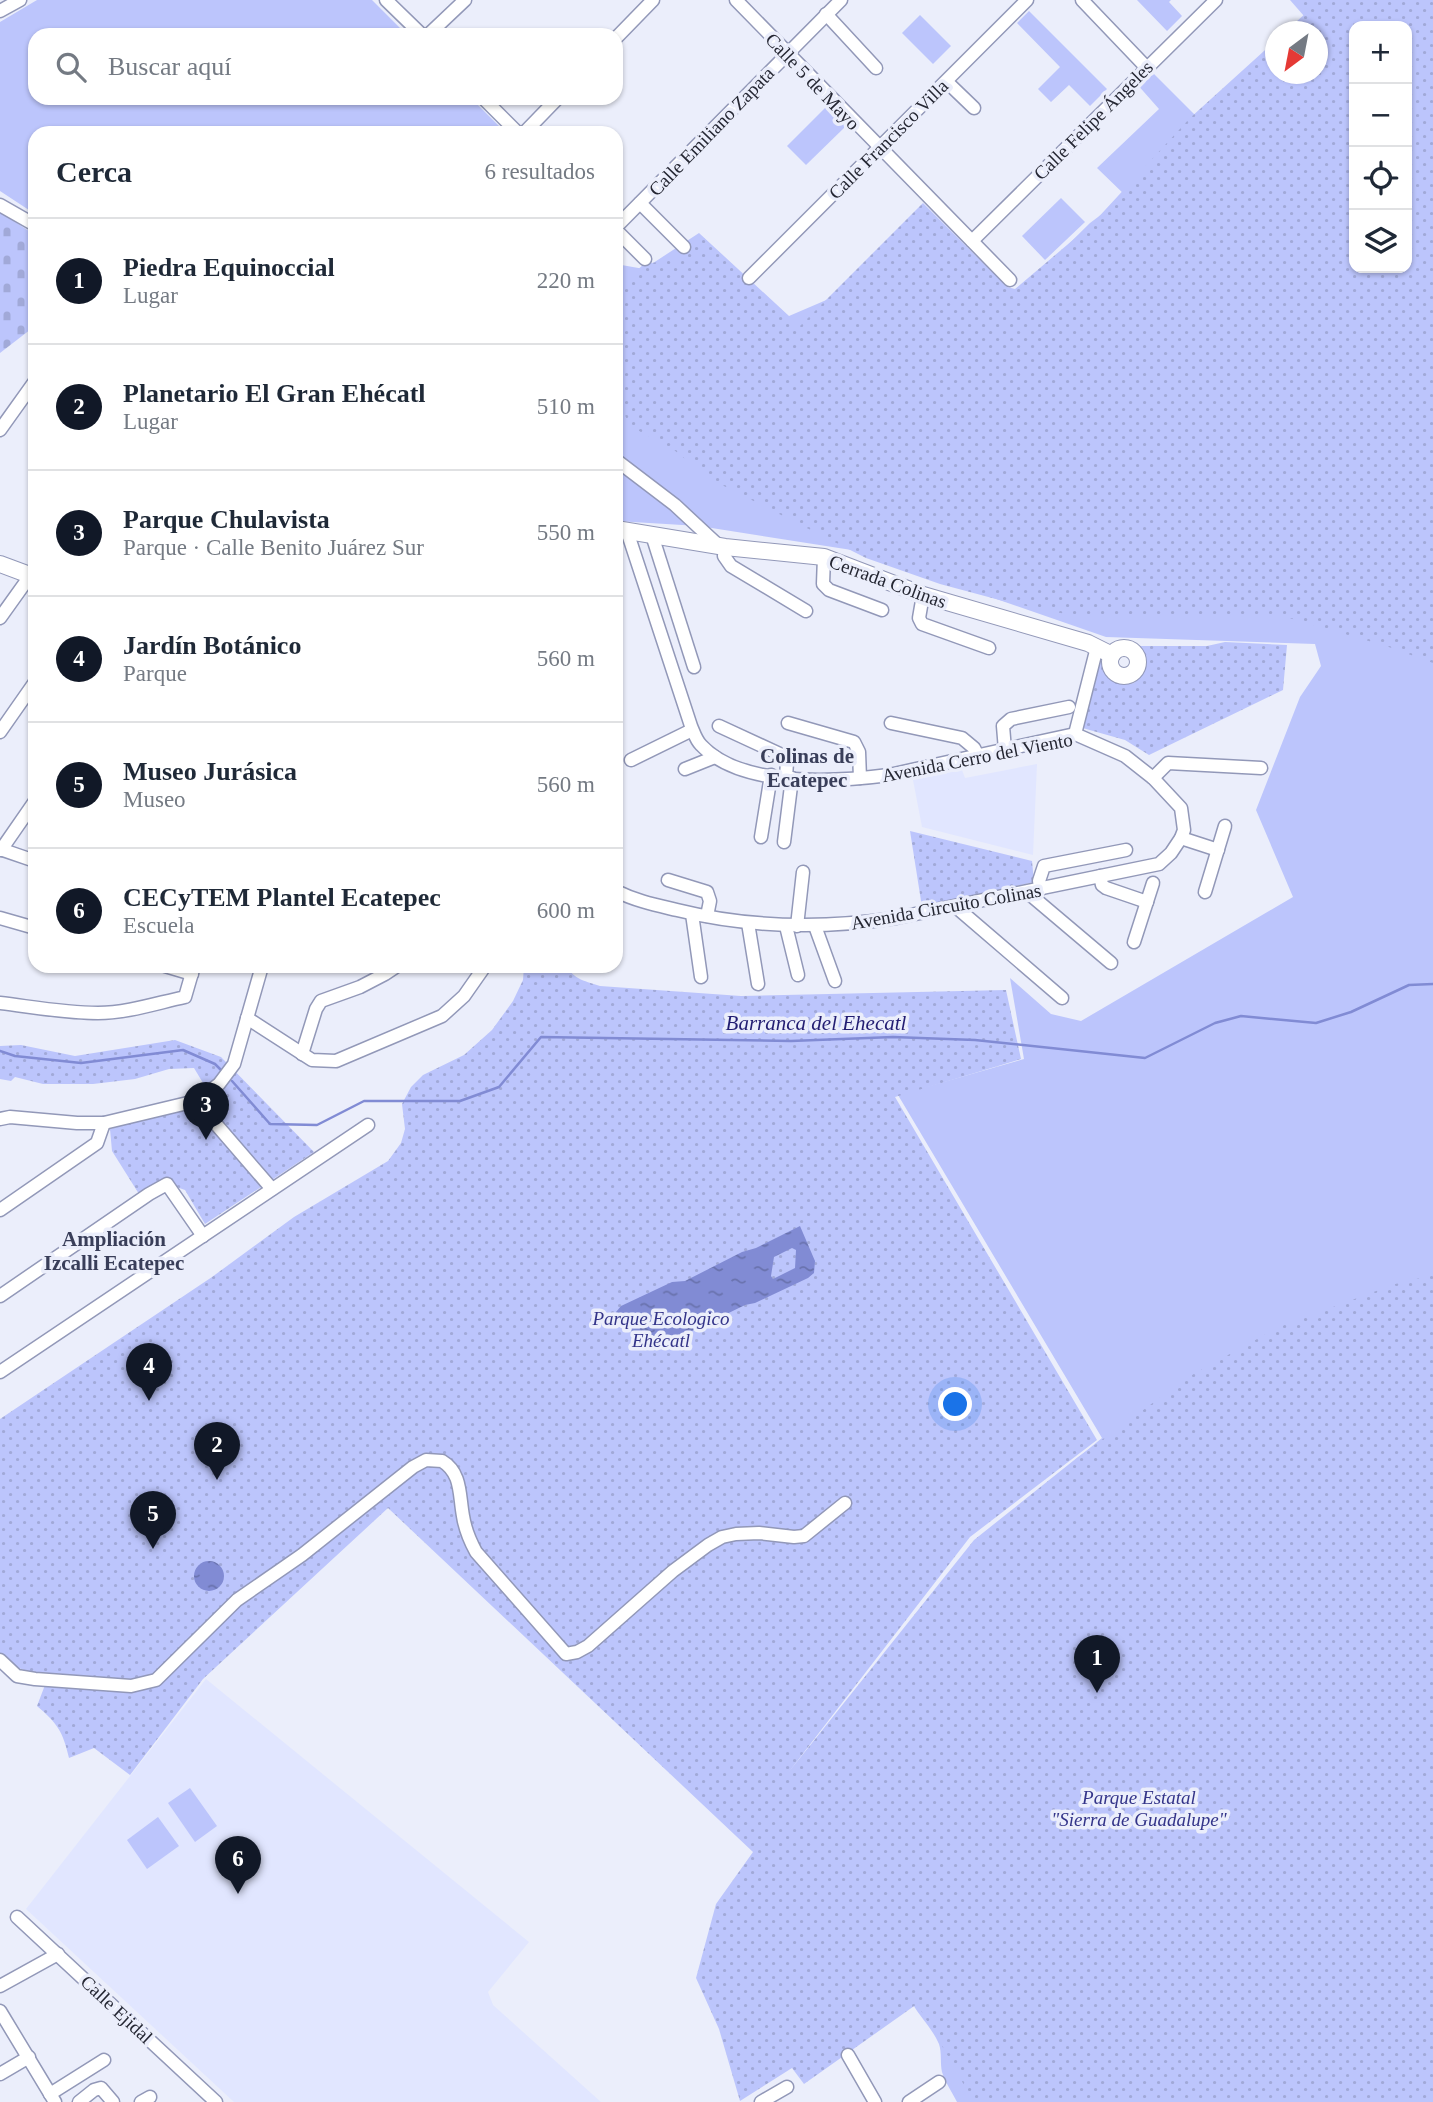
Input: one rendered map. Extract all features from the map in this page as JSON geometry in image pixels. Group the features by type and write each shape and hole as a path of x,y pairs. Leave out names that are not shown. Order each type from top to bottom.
{"main road":[{"name":"Cerrada Colinas","path":"623,530 722,546 824,557 923,594 1097,647 1112,655"},
{"path":"0,565 28,574"}],"street":[{"path":"0,11 20,0"},
{"path":"386,0 415,28"},
{"path":"435,28 465,0"},
{"path":"623,31 653,0"},
{"name":"Calle 5 de Mayo","path":"736,0 1010,280"},
{"name":"Calle Emiliano Zapata","path":"623,220 841,0"},
{"name":"Calle Francisco Villa","path":"749,278 1027,0"},
{"path":"1082,0 1146,66"},
{"name":"Calle Felipe Ángeles","path":"972,241 1146,66 1216,0"},
{"path":"826,15 876,68"},
{"path":"947,82 974,108"},
{"path":"490,105 511,126"},
{"path":"531,126 551,105"},
{"name":"Calle Emiliano Zapata","path":"640,202 684,247"},
{"path":"0,205 28,221"},
{"path":"623,235 645,259"},
{"path":"0,429 28,391"},
{"path":"623,465 722,546 724,556 731,566 806,611"},
{"name":"Avenida Cerro del Viento","path":"623,533 692,730 699,744 715,757 738,769 771,775 860,778 889,775 1075,734 1125,756 1153,778 1181,807 1184,830 1181,838"},
{"path":"652,535 694,667"},
{"path":"824,557 821,575 823,584 829,590 882,610"},
{"path":"0,618 28,582"},
{"path":"923,594 919,618 922,624 989,648"},
{"path":"1075,734 1097,647"},
{"path":"0,733 28,692"},
{"path":"1005,750 1003,726 1011,719 1069,707"},
{"path":"788,723 854,742 859,752 860,778"},
{"path":"891,723 962,738 974,748 978,756"},
{"path":"719,726 784,757 787,762 789,777 784,842"},
{"path":"631,760 692,730"},
{"path":"685,769 715,757"},
{"path":"1153,778 1168,763 1261,768"},
{"path":"761,837 771,775"},
{"path":"28,812 1,850 28,859"},
{"path":"1205,892 1225,826"},
{"path":"1181,838 1217,850"},
{"name":"Avenida Circuito Colinas","path":"623,897 692,914 748,923 815,926 864,923 956,907 1159,864 1181,838"},
{"path":"1041,889 1038,881 1044,866 1126,850"},
{"path":"798,975 791,926 803,872"},
{"path":"1100,876 1101,885 1106,888 1147,902"},
{"path":"668,880 707,892 710,901 707,916"},
{"path":"1134,942 1153,883"},
{"path":"1027,892 1111,963"},
{"path":"956,907 1062,998"},
{"path":"692,914 701,977"},
{"path":"0,918 28,926"},
{"path":"748,923 758,984"},
{"path":"815,926 835,981"},
{"path":"0,1003 73,1012 121,1011 185,997 192,973"},
{"path":"0,1119 10,1117 77,1124 104,1123 196,1101 219,1084 233,1064 260,973"},
{"path":"302,1054 321,1001 388,973"},
{"path":"247,1018 312,1060 337,1061 442,1016 464,996 480,973"},
{"path":"196,1101 272,1189"},
{"path":"0,1210 97,1143 104,1123"},
{"path":"0,1372 368,1125"},
{"path":"0,1296 167,1184 203,1236"},
{"path":"0,1660 18,1676 35,1679 131,1686 156,1680 237,1600 302,1555 401,1476 426,1460 442,1461 455,1474 468,1537 476,1552 566,1654 588,1646 673,1572 715,1541 736,1534 804,1536 845,1503"},
{"name":"Calle Ejidal","path":"17,1917 216,2102"},
{"path":"0,1986 58,1954"},
{"path":"0,2011 52,2098 104,2060"},
{"path":"848,2055 875,2102"},
{"path":"0,2074 29,2057"},
{"path":"909,2102 939,2082"},
{"path":"761,2102 787,2087"},
{"path":"79,2102 101,2088 113,2102"}],"shaded area":[{"path":"1037,764 1033,855 922,827 913,780 962,770 965,778"},
{"path":"206,1679 529,1942 488,1992 493,2005 601,2102 234,2102 26,1909"}],"green space":[{"path":"37,0 372,0 400,28 28,28 28,105 478,105 499,126 28,126 28,209 0,191 0,22"},
{"path":"1137,0 1171,0 1169,2 1182,16 1167,31"},
{"name":"Parque Estatal \"Sierra de Guadalupe\"","path":"1290,0 1433,0 1433,2102 957,2102 942,2072 939,2044 912,2003 756,1851 790,1771 979,1539 1102,1438 898,1095 1024,1059 1010,978 1051,1014 1081,1021 1293,897 1256,810 1300,697 1321,666 1315,644 1106,637 858,551 699,526 623,521 623,265 644,269 699,233 789,316 831,298 1012,300 1090,223 1126,196 1097,168 1159,109 1136,83 1150,70 1200,120 1265,81 1265,84 1328,84 1328,21 1308,21"},
{"path":"1295,0 1433,0 1433,663 1386,646 1289,618 1075,616 940,584 866,558 710,479 674,450 630,426 623,411 623,283 644,264 680,259 704,238 739,273 800,326 923,203 1007,287 1015,289 1093,223 1190,118 1265,50 1265,84 1328,84 1328,21 1297,21 1306,13"},
{"path":"1029,11 1107,89 1090,106 1069,85 1051,102 1038,89 1060,67 1017,23"},
{"path":"920,15 951,46 933,64 902,33"},
{"path":"827,106 846,126 806,165 787,146"},
{"path":"1061,198 1085,222 1045,260 1022,236"},
{"path":"0,212 28,230 28,331 0,353"},
{"path":"1225,642 1287,645 1283,690 1149,755 1125,740 1079,727 1097,654 1115,680 1126,684 1134,683 1141,674 1144,665 1139,646 1207,646"},
{"path":"910,831 1032,861 1034,882 922,907"},
{"path":"524,973 572,973 600,986 741,996 1006,990 1021,1059 895,1097 1097,1440 970,1537 788,1773 974,1540 1078,1457 1190,1376 1279,1327 1395,1284 1433,1275 1433,2102 972,2102 917,2004 804,2084 792,2068 740,2101 719,2029 696,1978 716,1904 753,1852 388,1508 203,1679 130,1775 94,1748 69,1758 59,1729 37,1706 45,1685 53,1674 24,1670 0,1653 0,1419 212,1277 294,1217 388,1161 401,1143 405,1129 402,1104 411,1087 423,1075 464,1055 492,1030 513,1001"},
{"path":"175,1040 221,1057 314,1152 205,1224 185,1190 162,1182 139,1194 112,1151 110,1129 199,1103 203,1083 194,1068 169,1069 135,1079 93,1084 43,1084 15,1077 11,1081 0,1079 0,1046 21,1045 75,1056"},
{"path":"190,1788 217,1826 195,1842 168,1803"},
{"path":"158,1817 179,1846 147,1869 127,1840"}],"water":[{"path":"800,1226 815,1261 814,1273 657,1348 626,1328 616,1312 621,1306 672,1282 685,1281 742,1252","holes":["792,1248 796,1250 795,1268 773,1279 771,1276 774,1257"]},
{"path":"209,1561 219,1566 224,1576 219,1586 209,1591 199,1586 194,1576 199,1566"}],"waterway":[{"name":"Barranca del Ehecatl","path":"232,1081 270,1124 317,1125 364,1101 460,1101 499,1087 541,1037 791,1041 893,1037 975,1040 1145,1058 1215,1023 1241,1016 1316,1023 1351,1012 1409,985 1433,984"},
{"name":"Barranca del Ehecatl","path":"0,1051 15,1056 81,1063 183,1050 215,1064 221,1070"}],"place":[{"name":"Parque Chulavista","path":"206,1140"},
{"name":"Jardín Botánico","path":"149,1401"},
{"name":"Planetario El Gran Ehécatl","path":"217,1480"},
{"name":"Museo Jurásica","path":"153,1549"},
{"name":"Piedra Equinoccial","path":"1097,1693"},
{"name":"CECyTEM Plantel Ecatepec","path":"238,1894"}],"district":[{"name":"Colinas de Ecatepec","path":"807,768"},
{"name":"Ampliación Izcalli Ecatepec","path":"114,1251"}],"park label":[{"name":"Parque Ecologico Ehécatl","path":"661,1329"}]}
